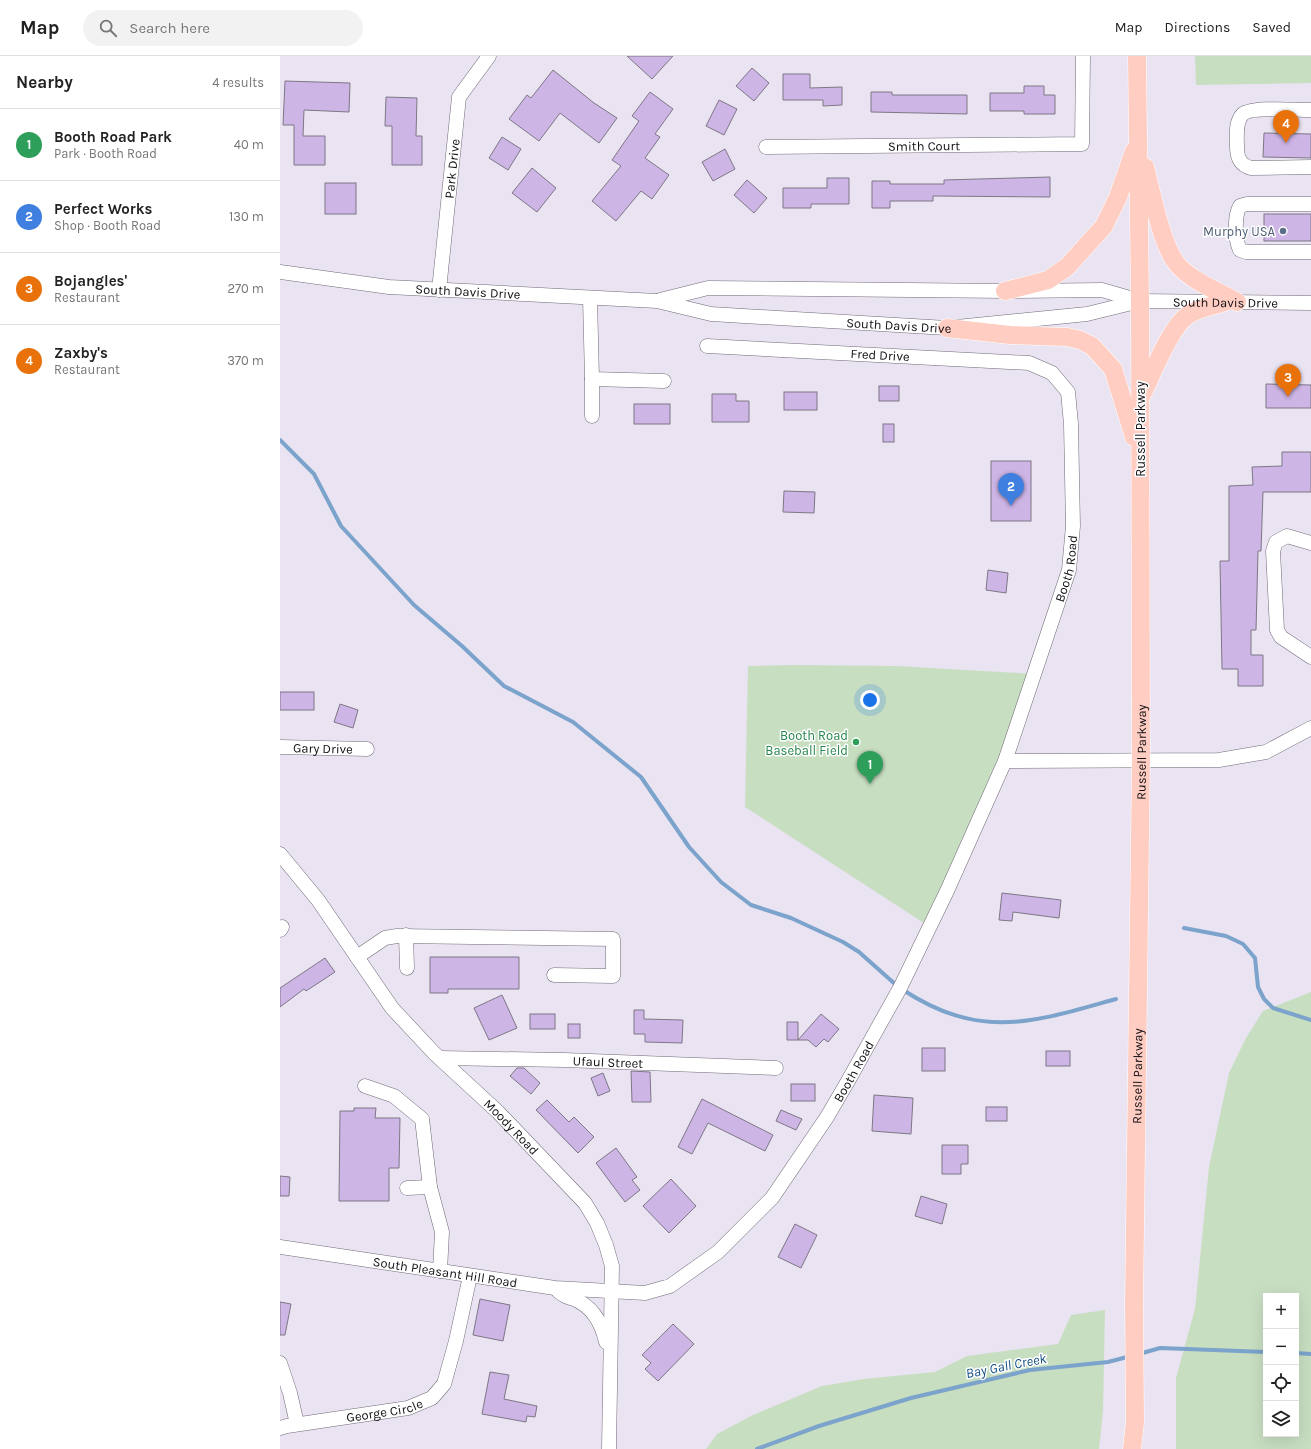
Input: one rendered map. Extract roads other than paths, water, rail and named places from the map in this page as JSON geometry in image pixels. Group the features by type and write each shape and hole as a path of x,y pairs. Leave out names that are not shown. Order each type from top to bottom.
{"main road":[{"name":"Russell Parkway","path":"1132,1449 1135,1422 1134,1306 1141,760 1140,301 1137,56"},
{"path":"1005,291 1048,280 1067,267 1104,226 1118,197 1138,141"},
{"path":"1138,141 1171,255 1178,264 1195,278 1231,302"},
{"path":"1140,399 1171,336 1182,320 1195,312 1231,302"},
{"path":"947,328 1010,335 1067,337 1080,340 1092,346 1113,368 1140,457"}],"street":[{"name":"Park Drive","path":"439,290 459,97 489,56"},
{"name":"Smith Court","path":"766,147 1082,144 1083,56"},
{"path":"1311,110 1250,110 1241,116 1237,124 1237,155 1240,162 1244,166 1251,168 1311,168"},
{"path":"1311,204 1247,204 1240,206 1237,211 1237,244 1240,250 1246,252 1311,252"},
{"name":"South Davis Drive","path":"280,272 389,287 657,301 711,314 947,328 1087,314 1140,301 1311,303"},
{"name":"South Davis Drive","path":"657,301 708,288 1005,291 1102,290 1140,301"},
{"path":"590,298 592,416"},
{"name":"Fred Drive","path":"707,346 1029,363 1052,373"},
{"name":"Booth Road","path":"612,1292 645,1293 670,1286 718,1252 772,1198 827,1117 900,988 947,891 1005,761 1069,570 1073,526 1071,424 1068,392 1052,373"},
{"path":"592,379 664,381"},
{"path":"1311,544 1287,536 1276,542 1273,551 1277,630 1281,637 1311,657"},
{"path":"1005,761 1219,760 1266,752 1311,728"},
{"name":"Gary Drive","path":"280,747 367,749"},
{"name":"Moody Road","path":"280,854 318,900 392,1008 434,1054 498,1112 585,1203 597,1223 606,1245 612,1266 609,1449"},
{"path":"357,958 385,938 406,935 613,939 613,976 554,975"},
{"path":"406,935 407,968"},
{"name":"Ufaul Street","path":"440,1058 564,1060 776,1068"},
{"path":"365,1086 394,1096 422,1119 430,1186 442,1232 440,1271"},
{"path":"407,1188 430,1186"},
{"name":"South Pleasant Hill Road","path":"280,1247 555,1288 612,1292"},
{"name":"George Circle","path":"280,1428 297,1424 408,1408 432,1398 444,1384 456,1341 470,1276"},
{"path":"555,1288 566,1297 583,1304 598,1318 602,1326 610,1360"},
{"path":"280,1363 290,1393 297,1424"}],"waterway":[{"path":"280,440 314,474 341,526 414,605 462,646 504,686 573,722 641,777 689,847 721,882 751,905 791,918 843,942 859,952 895,984"},
{"path":"1184,928 1226,936 1243,944 1255,958 1258,987 1264,999 1273,1008 1311,1020"},
{"path":"903,990 931,1006 958,1016 983,1021 1008,1022 1033,1020 1116,999"},
{"name":"Bay Gall Creek","path":"1139,1354 1160,1348 1263,1352"},
{"name":"Bay Gall Creek","path":"1299,1353 1311,1354"},
{"name":"Bay Gall Creek","path":"757,1449 819,1426 911,1398 1030,1370 1108,1362 1131,1356"}],"place":[{"name":"Zaxby's","path":"1286,143"},
{"name":"Murphy USA","path":"1283,231"},
{"name":"Bojangles'","path":"1288,397"},
{"name":"Perfect Works","path":"1011,506"},
{"name":"Booth Road Baseball Field","path":"856,742"},
{"name":"Booth Road Park","path":"870,784"}]}
